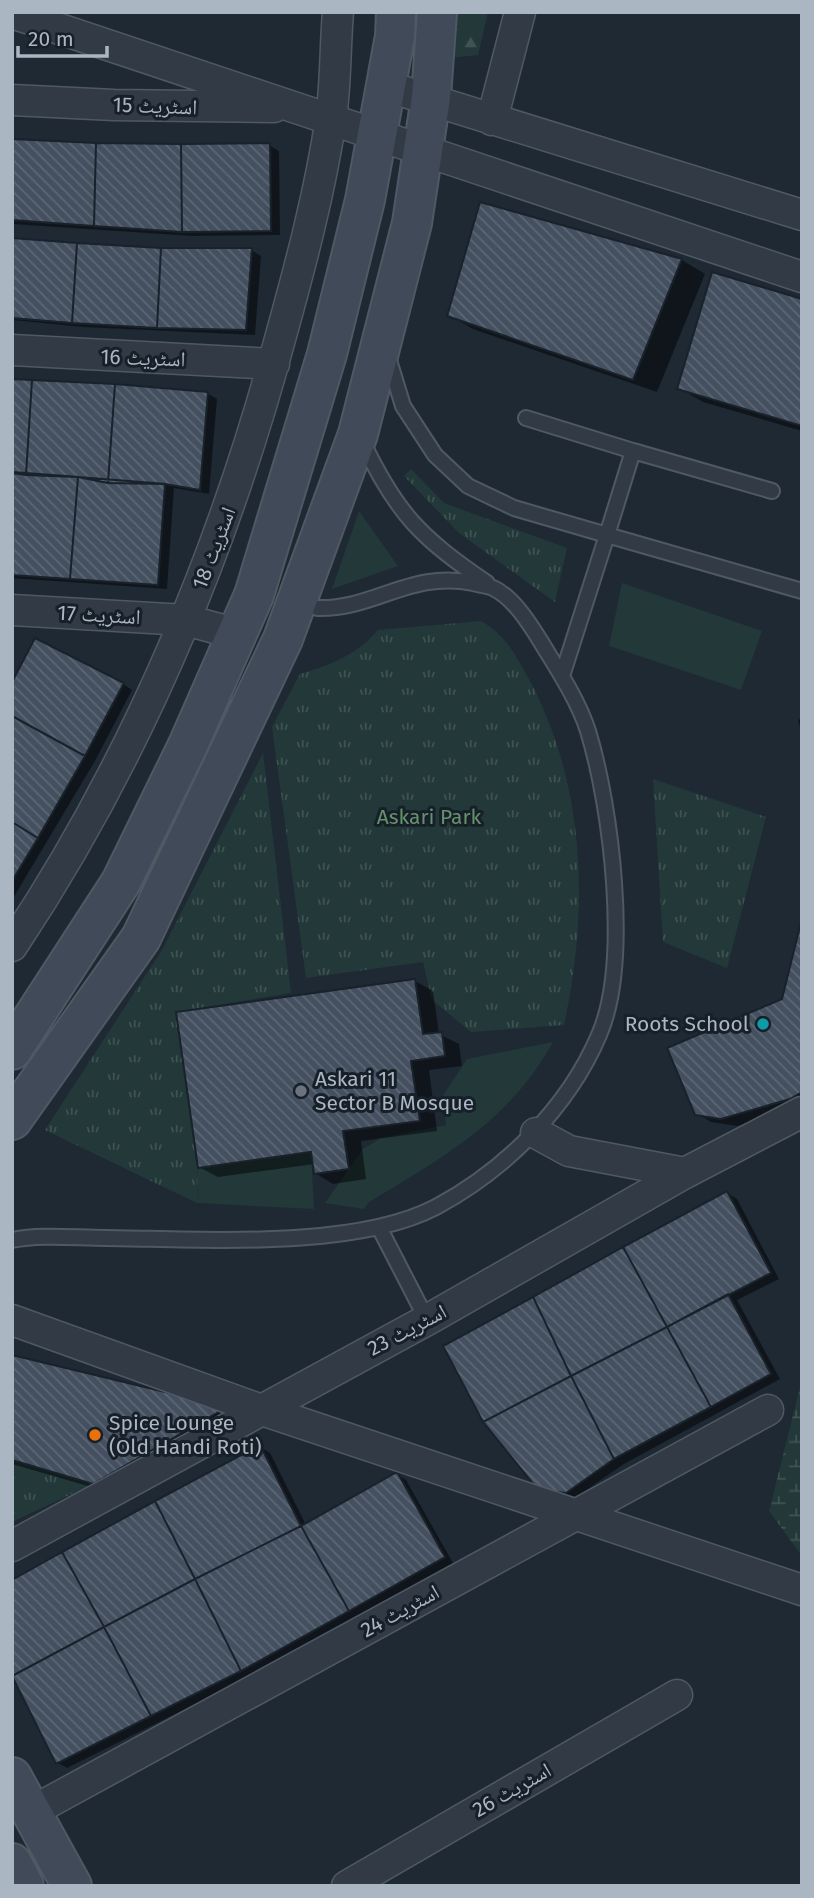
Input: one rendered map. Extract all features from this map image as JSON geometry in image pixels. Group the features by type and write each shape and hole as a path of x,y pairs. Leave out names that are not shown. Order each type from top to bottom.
{"street":[{"name":"اسٹریٹ 18","path":"12,946 48,892 123,757 186,620 238,483 304,253 331,117 338,12"},
{"path":"12,1050 121,882 188,745 254,595 327,354 378,135 396,12"},
{"path":"12,1120 141,938 283,639 358,434 412,223 430,97 437,12"},
{"path":"492,120 520,12"},
{"path":"12,13 331,117 423,152 802,277"},
{"path":"386,86 430,97 492,120 802,215"},
{"name":"اسٹریٹ 15","path":"12,100 206,107 298,106"},
{"name":"اسٹریٹ 16","path":"12,350 274,364"},
{"name":"اسٹریٹ 17","path":"12,610 186,620 237,634"},
{"name":"اسٹریٹ 23","path":"12,1546 259,1409 427,1320 685,1173 802,1112"},
{"path":"536,1133 569,1151 685,1173"},
{"path":"12,1320 259,1409 802,1590"},
{"name":"اسٹریٹ 24","path":"31,1812 768,1410"},
{"name":"اسٹریٹ 26","path":"346,1886 677,1695"},
{"path":"12,1777 72,1886"},
{"path":"12,1863 24,1886"}],"lane":[{"path":"382,338 403,406 435,456 468,486 514,508 802,591"},
{"path":"526,418 772,491"},
{"path":"12,1240 279,1237 380,1229 439,1206 536,1133 600,1034 611,989 614,870 609,832 587,728 562,676 526,619 494,588 430,542 401,511 358,434"},
{"path":"562,676 633,451"},
{"path":"317,608 335,609 430,579 453,579 494,588"},
{"path":"380,1229 427,1320"}],"green space":[{"path":"450,12 488,12 478,55 447,58"},
{"path":"411,469 444,503 567,548 555,602 459,533 404,476"},
{"path":"359,511 398,566 332,589"},
{"path":"622,583 762,631 741,690 609,646"},
{"name":"Askari Park","path":"481,621 504,640 530,681 549,721 572,806 579,894 572,982 564,1025 471,1032 432,1000 423,962 306,978 272,727 300,674 343,658 362,646 378,630"},
{"path":"263,753 291,993 176,1012 198,1168 197,1203 45,1130 162,950"},
{"path":"653,779 766,817 727,968 663,942"},
{"path":"553,1042 516,1094 495,1116 448,1153 368,1203 364,1209 325,1203 363,1149 381,1138 446,1125 444,1094 467,1059"},
{"path":"311,1152 314,1209 197,1203 198,1168"},
{"path":"802,1379 802,1556 769,1511"},
{"path":"12,1460 93,1484 12,1522"}],"building":[{"path":"12,139 96,143 94,226 12,220"},
{"path":"96,143 181,144 182,232 94,226"},
{"path":"270,143 271,231 182,232 181,144"},
{"path":"480,202 682,259 633,380 447,316"},
{"path":"12,238 77,243 72,323 12,318"},
{"path":"77,243 161,248 157,328 72,323"},
{"path":"161,248 252,248 246,330 157,328"},
{"path":"712,272 802,299 802,426 677,389"},
{"path":"12,379 32,380 26,475 12,473"},
{"path":"32,380 115,384 108,483 78,477 26,475"},
{"path":"115,384 208,392 200,490 165,484 108,483"},
{"path":"12,472 78,477 70,579 12,575"},
{"path":"78,477 165,484 158,585 70,579"},
{"path":"35,638 124,683 85,756 12,716 12,682"},
{"path":"12,716 85,756 38,838 12,822"},
{"path":"12,822 38,838 12,881"},
{"name":"Roots School","path":"802,918 802,1092 790,1099 721,1119 695,1115 667,1048 782,999"},
{"name":"Askari 11 Sector B Mosque","path":"415,979 423,1034 442,1032 445,1056 411,1061 420,1121 343,1131 349,1169 314,1174 311,1152 198,1168 176,1012"},
{"path":"727,1191 771,1273 667,1327 623,1247"},
{"path":"623,1247 667,1327 571,1376 533,1297"},
{"path":"728,1294 771,1374 711,1407 667,1327"},
{"path":"533,1297 571,1376 483,1422 443,1346"},
{"path":"667,1327 711,1407 614,1459 571,1376"},
{"name":"Spice Lounge (Old Handi Roti)","path":"12,1355 186,1397 222,1410 93,1484 12,1460"},
{"path":"571,1376 614,1459 566,1493 538,1490 483,1422"},
{"path":"260,1445 301,1526 195,1579 155,1501"},
{"path":"397,1472 445,1557 349,1611 301,1526"},
{"path":"155,1501 195,1579 104,1627 62,1552"},
{"path":"301,1526 349,1611 241,1671 195,1579"},
{"path":"62,1552 104,1627 12,1676 12,1580"},
{"path":"195,1579 241,1671 151,1716 104,1627"},
{"path":"104,1627 151,1716 56,1764 12,1676"}],"place":[{"name":"Roots School","path":"763,1024"},
{"name":"Askari 11 Sector B Mosque","path":"301,1091"},
{"name":"Spice Lounge (Old Handi Roti)","path":"95,1435"}]}
